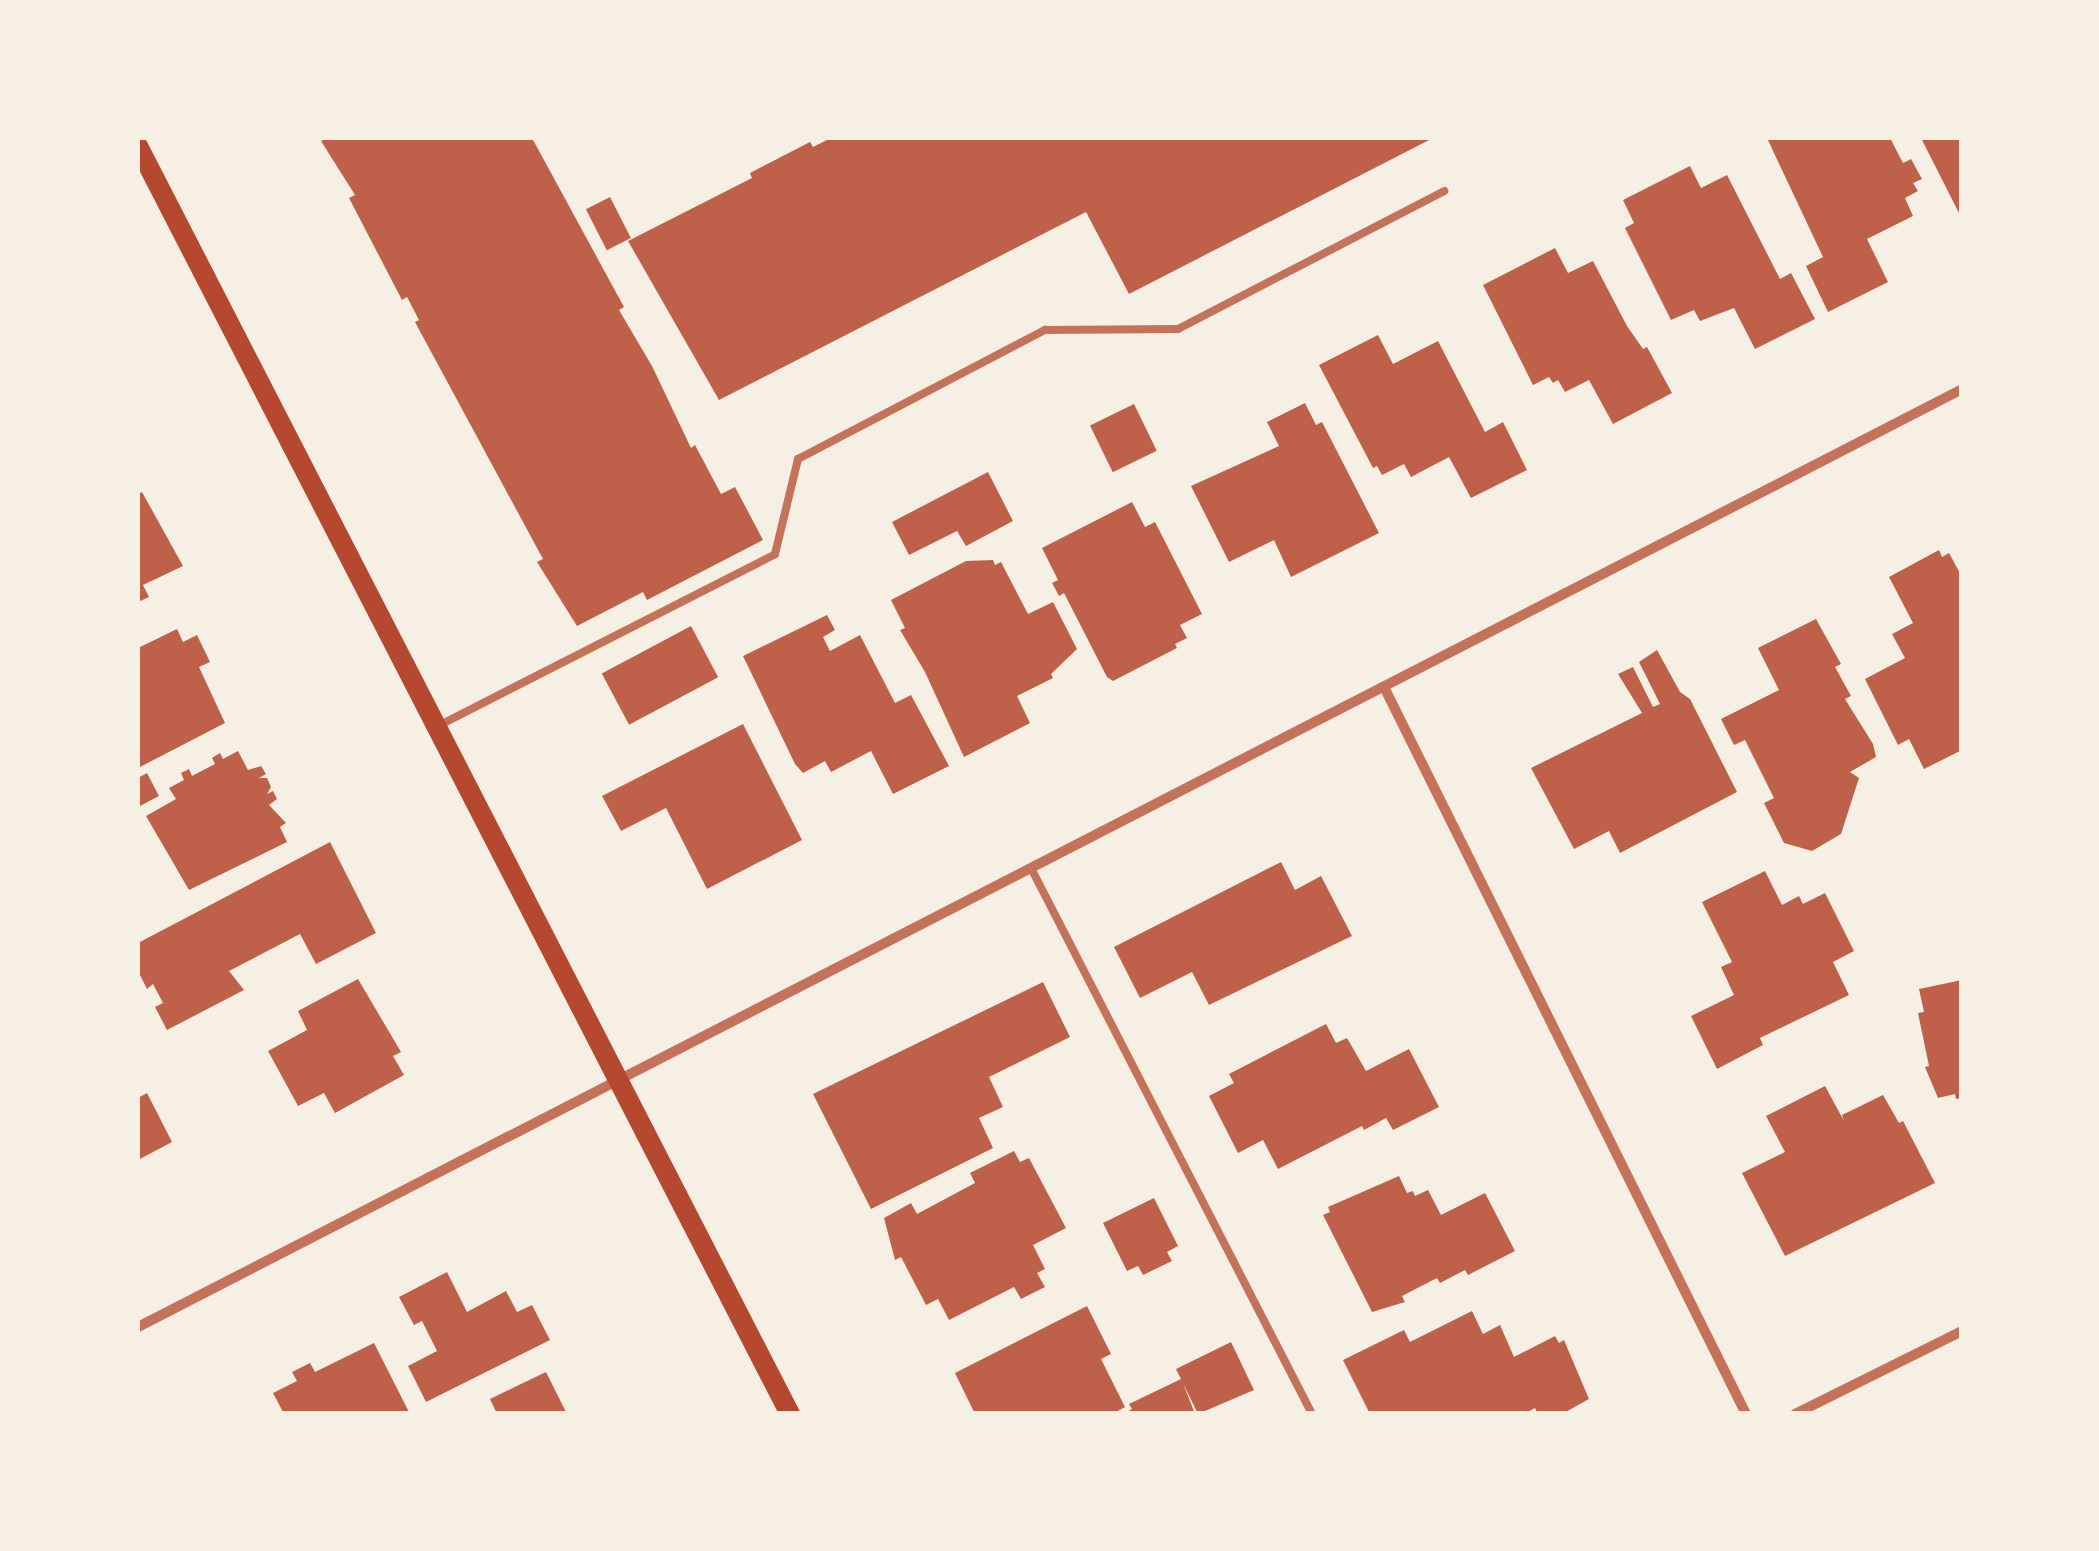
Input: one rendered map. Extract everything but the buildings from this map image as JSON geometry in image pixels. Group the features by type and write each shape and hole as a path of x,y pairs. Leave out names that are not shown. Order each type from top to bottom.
{"main road":[{"path":"138,146 790,1414"}],"street":[{"path":"138,1327 622,1082 1962,390"},
{"path":"1385,689 1746,1414"},
{"path":"1795,1414 1962,1331"}],"lane":[{"path":"434,728 775,554 798,460 1045,330 1178,328 1444,190"},
{"path":"1032,870 1312,1414"}]}
